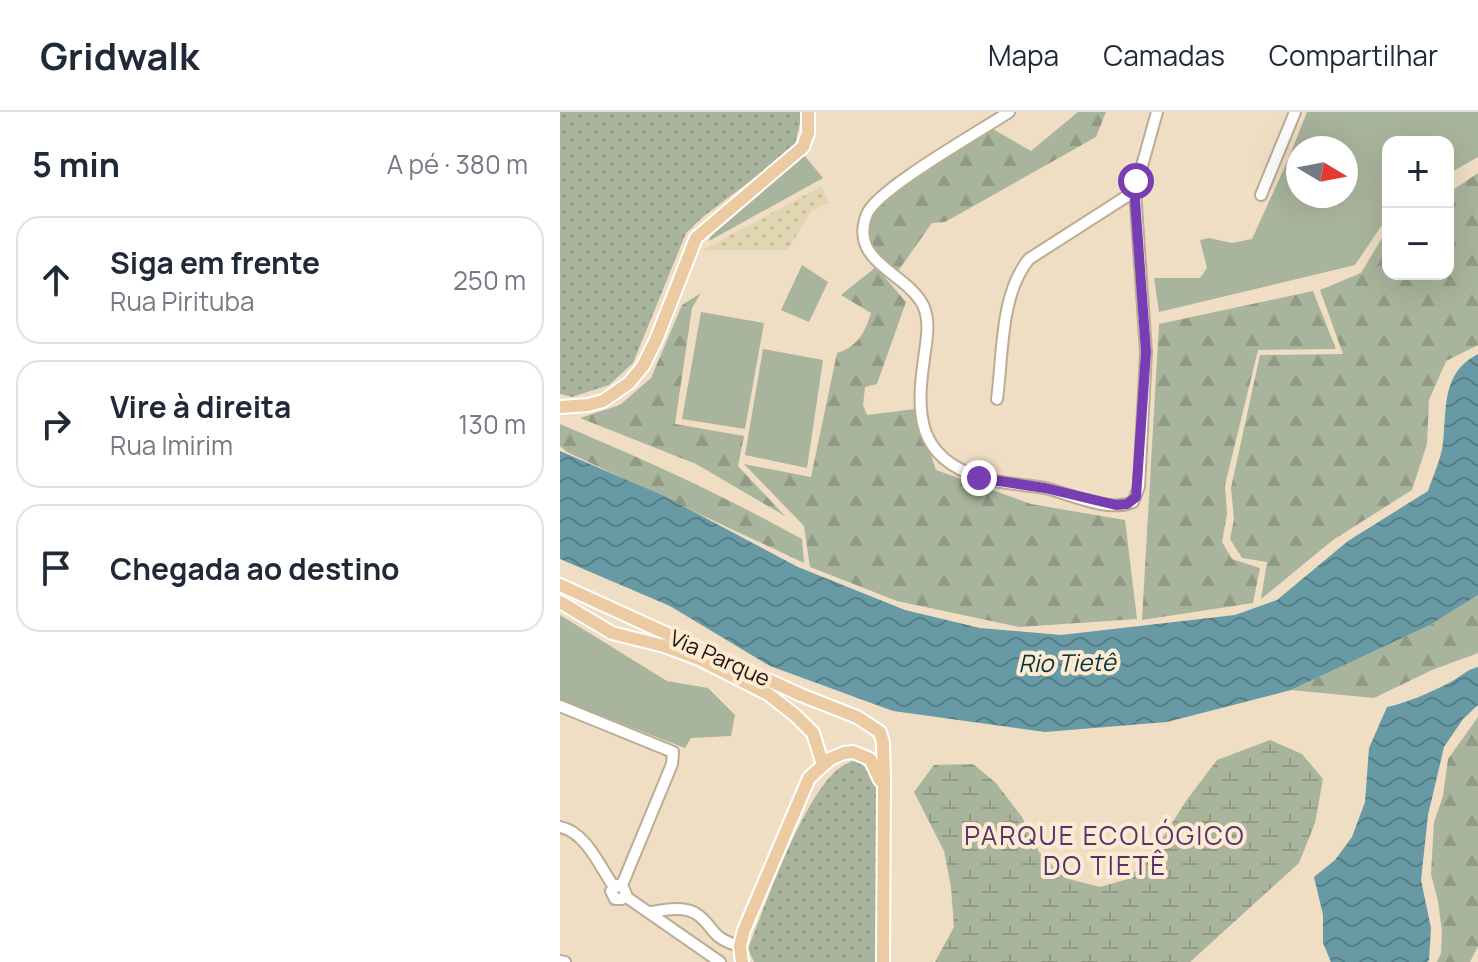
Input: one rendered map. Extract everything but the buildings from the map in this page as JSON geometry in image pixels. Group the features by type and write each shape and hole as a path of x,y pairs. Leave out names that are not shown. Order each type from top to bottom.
{"main road":[{"path":"560,407 603,401 629,383 643,366 656,340 696,238 803,147 808,133 808,112"},
{"name":"Via Parque","path":"560,585 801,695 857,717 880,732 883,743 883,789"},
{"name":"Via Parque","path":"560,602 612,633 664,646 699,659 768,694 813,733 823,765"},
{"path":"612,633 625,614"},
{"path":"742,962 740,946 747,922 809,778 823,765 844,753 864,755 875,765 883,789 883,962"}],"street":[{"path":"1009,112 884,192 866,217 864,233 869,251 917,297 927,316 927,340 918,398 921,419 939,453 961,470 979,478 1045,488 1116,505 1133,502 1139,487 1146,352 1135,191 1157,112"},
{"path":"1261,195 1295,112"},
{"path":"997,399 1010,292 1022,267 1029,259 1135,191"},
{"path":"560,706 673,752 672,764 620,889"},
{"path":"560,827 574,833 584,843 620,889 717,960 722,940"},
{"path":"651,912 681,909 695,913 713,934 740,946"}],"green space":[{"path":"560,112 800,112 801,119 794,148 686,233 633,363 609,385 572,397 560,394"},
{"path":"1078,112 1106,112 1096,137 945,222 932,223 898,271 876,255 868,233 869,219 887,200 924,173 991,128 1031,151"},
{"path":"1307,112 1478,112 1478,157 1454,171 1454,136 1382,136 1382,225 1355,265 1159,312 1154,278 1200,278 1207,268 1200,240 1209,238 1232,243 1252,239 1286,164 1286,208 1358,208 1358,136 1298,136"},
{"path":"804,155 823,178 709,241 710,237"},
{"path":"1478,173 1478,345 1446,361 1429,400 1427,444 1412,490 1333,540 1261,599 1267,562 1242,558 1230,539 1234,519 1231,488 1260,355 1343,354 1320,290 1361,273 1382,238 1382,280 1454,280 1454,189"},
{"path":"802,265 828,282 809,322 781,310"},
{"path":"876,267 906,302 877,384 865,387 863,405 867,415 915,409 936,470 1031,504 1125,520 1137,619 1019,627 897,601 810,567 804,526 744,464 811,477 837,353 859,338 871,313 841,295"},
{"path":"1313,291 1336,349 1258,350 1225,485 1227,514 1222,542 1232,559 1260,568 1253,603 1142,620 1159,324"},
{"path":"701,293 692,308 675,424 744,436 738,466 785,516 696,464 580,418 620,405 651,378 682,305"},
{"path":"701,312 764,323 745,429 682,419"},
{"path":"763,349 823,360 807,468 745,455"},
{"path":"560,424 682,478 802,539 804,563 567,452 560,446"},
{"path":"1478,595 1478,653 1432,670 1374,698 1291,690 1430,625"},
{"path":"560,615 667,681 708,688 735,715 731,736 691,738 685,748 560,700"},
{"path":"1478,717 1478,946 1470,962 1437,962 1441,953 1442,932 1431,874 1434,822 1443,796 1448,759"},
{"path":"1270,740 1302,754 1323,779 1315,823 1299,863 1190,962 935,962 954,927 951,887 944,851 914,792 934,765 973,764 996,783 1022,817 1039,852 1065,878 1100,887 1128,879 1155,850 1217,760"},
{"path":"854,760 872,771 878,791 876,962 754,962 748,949 798,828 824,784 837,770"}],"sand":[{"path":"822,186 828,203 811,211 788,250 703,250"}],"water":[{"name":"Rio Tietê","path":"1478,354 1478,595 1430,625 1291,690 1167,722 1045,732 893,711 770,666 670,606 560,559 560,451 664,496 798,567 905,610 980,628 1061,635 1235,615 1277,600 1348,541 1428,491 1442,449 1446,404 1452,381 1457,371"},
{"path":"1478,667 1478,705 1463,719 1444,747 1428,815 1421,880 1431,928 1429,960 1331,962 1323,943 1323,915 1314,877 1335,860 1352,837 1365,802 1369,748 1387,707 1427,693"}],"district":[{"name":"PARQUE ECOLÓGICO DO TIETÊ","path":"1105,850"}],"route":[{"path":"979,478 1045,488 1116,505 1133,502 1136,497 1146,352 1136,181"}]}
